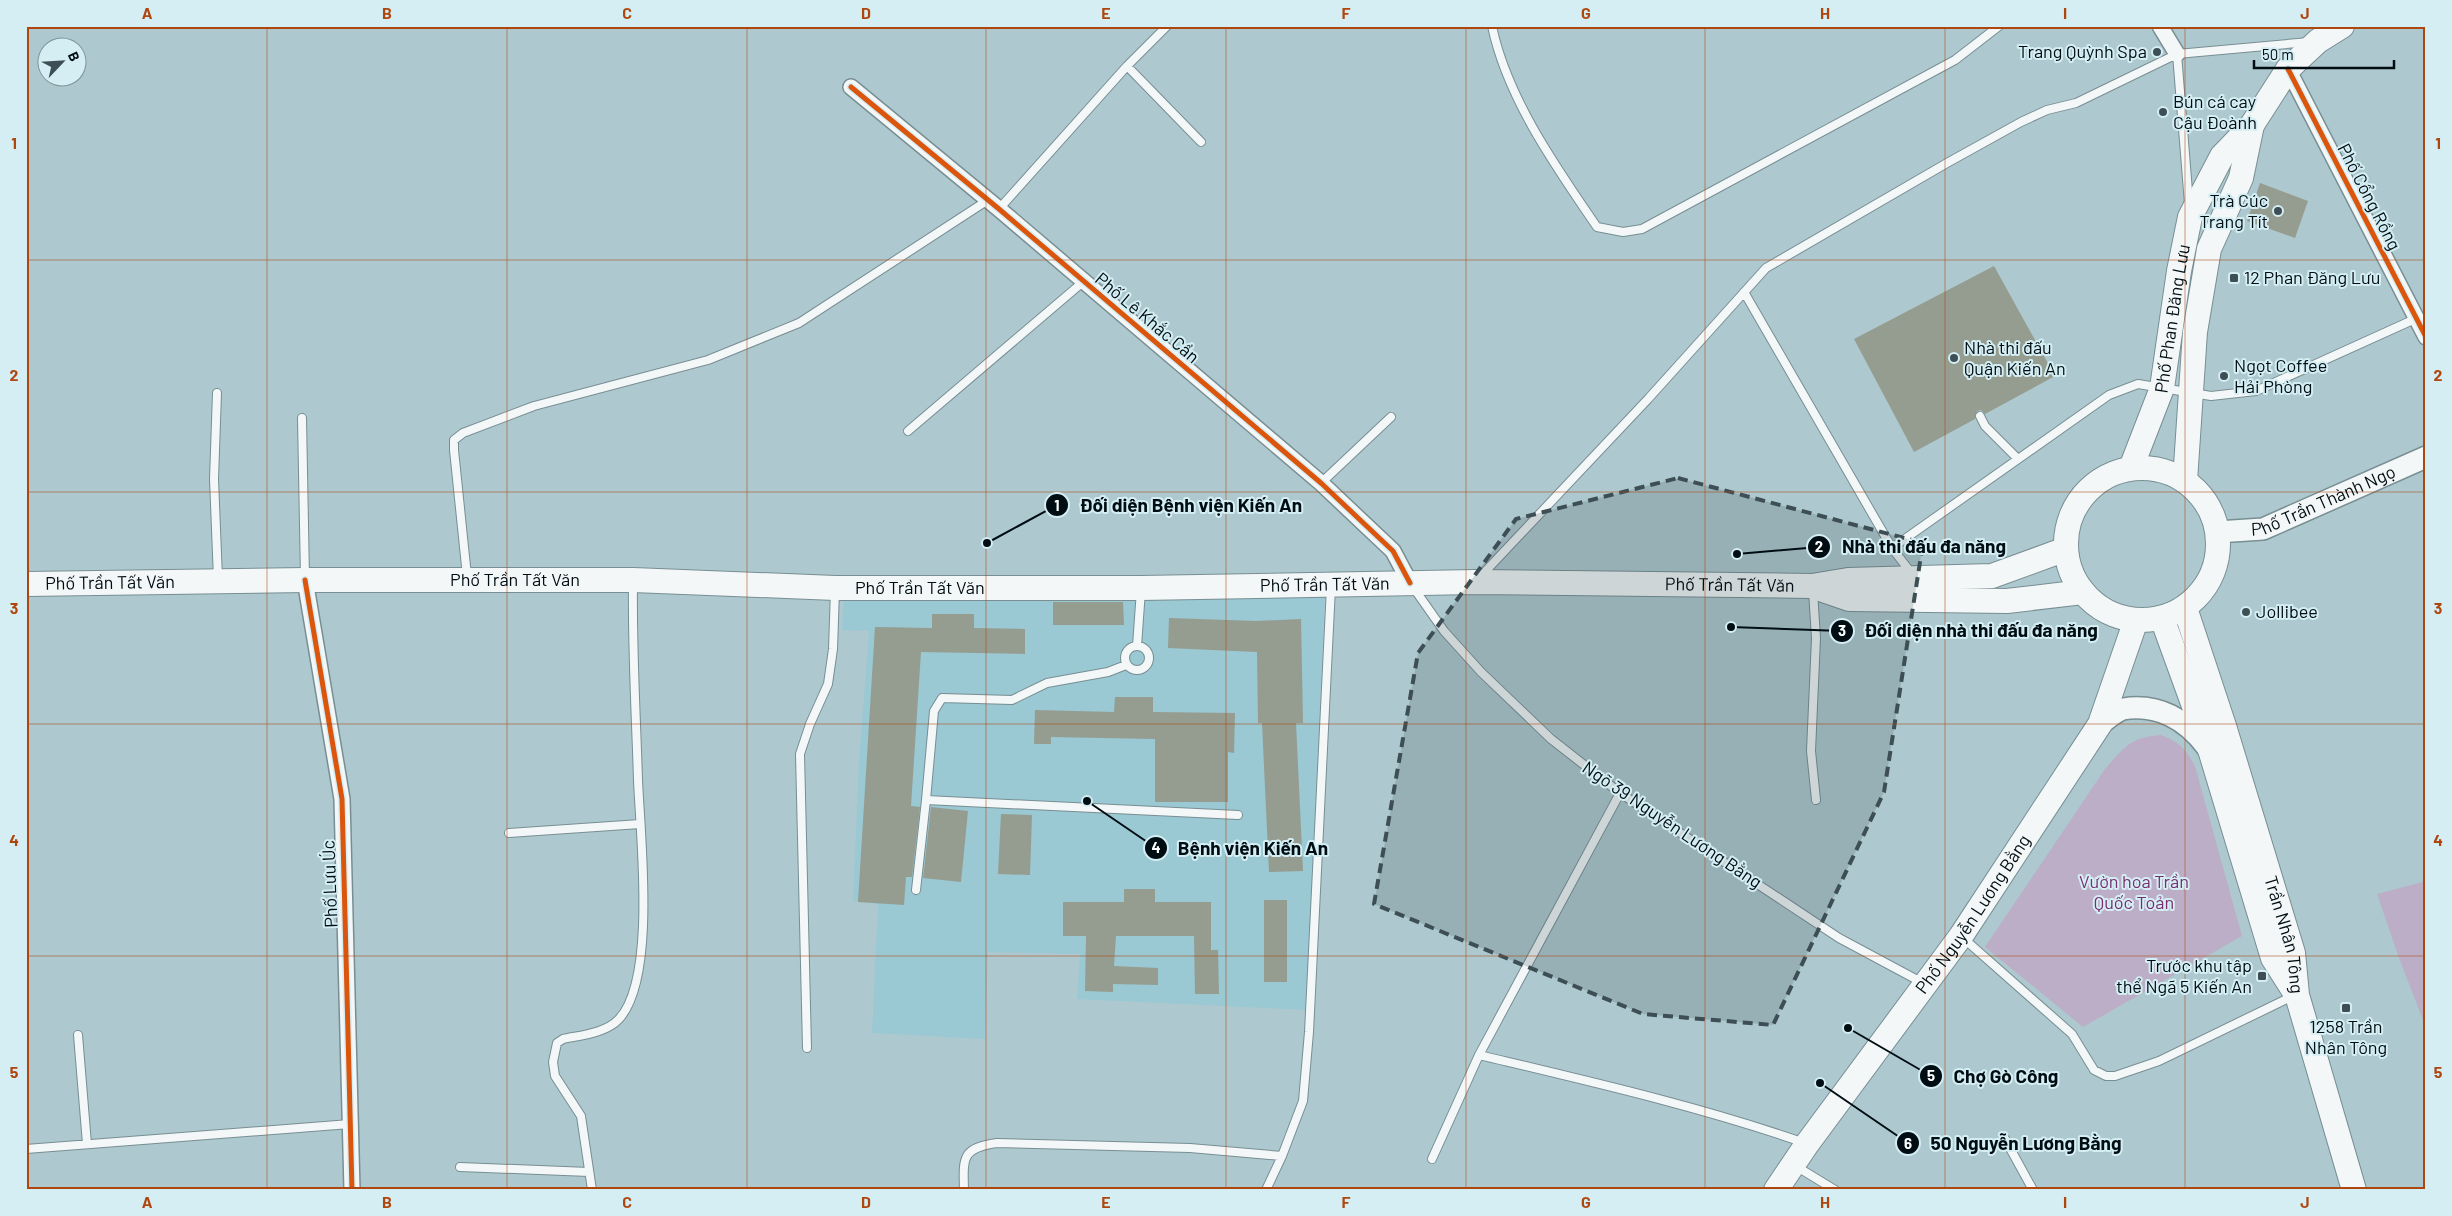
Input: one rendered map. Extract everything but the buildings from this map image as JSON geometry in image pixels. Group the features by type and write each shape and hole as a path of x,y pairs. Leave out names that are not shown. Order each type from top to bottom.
{"main road":[{"name":"Phố Phan Đăng Lưu","path":"2131,468 2162,388 2179,271 2190,217 2222,156 2252,125 2288,69 2318,41 2342,26"},
{"name":"Phố Phan Đăng Lưu","path":"2185,481 2195,332 2209,249 2241,178 2252,125"},
{"name":"Phố Trần Thành Ngọ","path":"2218,532 2263,529 2426,457"},
{"path":"2131,468 2156,469 2185,481 2207,503 2218,532 2218,547 2212,575 2205,587 2185,608 2162,618 2136,620 2106,612 2082,592 2071,571 2066,549 2066,536 2073,512 2087,491 2107,476 2131,468"},
{"name":"Phố Trần Tất Văn","path":"26,584 305,580 633,580 835,588 1141,588 1475,582 1812,586 1848,580 1992,576 2066,549"},
{"name":"Phố Trần Tất Văn","path":"1812,586 1849,599 2007,601 2082,592"},
{"name":"Trần Nhân Tông","path":"2185,608 2224,726 2293,953 2297,995"},
{"name":"Trần Nhân Tông","path":"2162,618 2211,753 2273,958 2297,995"},
{"name":"Phố Nguyễn Lương Bằng","path":"1776,1190 1807,1144 1961,936 2100,724 2136,620"},
{"path":"2100,724 2122,710 2147,710 2166,713 2182,721 2197,734 2211,753"},
{"path":"2297,995 2352,1189"}],"street":[{"path":"2160,26 2176,54"},
{"name":"Phố Cổng Rồng","path":"2288,69 2426,337"},
{"name":"Phố Lê Khắc Cần","path":"851,87 1320,483 1393,551 1410,583"},
{"name":"Phố Lưu Úc","path":"305,580 342,799 352,1190"}],"lane":[{"path":"468,580 454,440 463,433 534,406 708,360 799,323 993,205 1167,26"},
{"path":"1492,26 1517,98 1572,190 1598,227 1624,232 1642,229 1955,60 1999,26"},
{"path":"1475,582 1648,399 1766,268 1946,163 2021,122 2047,110 2076,103 2176,54 2318,41"},
{"path":"2176,54 2190,217"},
{"path":"1127,66 1201,142"},
{"path":"908,431 1083,282"},
{"path":"1744,292 1892,548 1915,578"},
{"path":"1892,548 2108,395 2138,384 2211,396 2256,391 2416,318"},
{"path":"217,393 214,479 218,581"},
{"path":"1980,416 1984,426 2018,459"},
{"path":"1320,483 1391,417"},
{"path":"302,418 305,580"},
{"path":"592,1190 581,1116 562,1091 555,1076 552,1062 557,1043 563,1039 609,1028 620,1018 632,996 641,951 644,891 632,619 633,580"},
{"name":"Ngõ 39 Nguyễn Lương Bằng","path":"1410,583 1444,631 1481,672 1551,739 1620,793 1839,938 1924,984"},
{"path":"1266,1190 1282,1156 1303,1101 1309,1032 1331,584"},
{"path":"1812,586 1816,638 1811,752 1816,800"},
{"path":"807,1048 800,754 810,724 828,684 833,649 835,588"},
{"path":"1137,646 1141,588"},
{"path":"1137,646 1147,651 1149,656 1146,667 1136,671 1126,665 1124,655 1127,650 1137,646"},
{"path":"916,890 934,711 942,698 1012,700 1046,683 1108,672 1126,665"},
{"path":"1432,1159 1479,1055 1620,793"},
{"path":"926,800 1238,815"},
{"path":"509,834 640,824"},
{"path":"1961,936 2072,1034 2094,1070 2106,1076 2115,1076 2159,1061 2297,995"},
{"path":"78,1035 87,1144"},
{"path":"1479,1055 1678,1103 1742,1121 1807,1144"},
{"path":"26,1149 350,1124"},
{"path":"2005,1139 2032,1190"},
{"path":"964,1190 964,1159 970,1150 981,1145 997,1143 1190,1148 1282,1156"},
{"path":"1793,1164 1835,1190"},
{"path":"460,1167 589,1172"}],"highlighted area":[{"path":"1678,478 1923,543 1884,792 1773,1025 1643,1014 1374,904 1418,653 1516,519"}],"shaded area":[{"path":"1325,593 1306,1010 1077,999 1080,954 988,952 985,1039 872,1033 878,904 853,901 859,762 869,631 842,630 844,595"}],"green space":[{"name":"Vườn hoa Trần Quốc Toản","path":"2161,735 2173,740 2181,747 2195,766 2242,936 2083,1027 1985,947 2105,769 2129,744 2142,738"},
{"path":"2426,881 2426,1028 2377,894"}],"cycle path":[{"path":"2288,69 2426,337"},
{"path":"851,87 999,209 1321,483 1393,551 1410,583"},
{"path":"305,580 342,799 352,1190"}],"place":[{"name":"Trang Quỳnh Spa","path":"2157,52"},
{"name":"Bún cá cay Cậu Đoành","path":"2163,112"},
{"name":"Trà Cúc Trang Tít","path":"2278,211"},
{"name":"12 Phan Đăng Lưu","path":"2234,278"},
{"name":"Nhà thi đấu Quận Kiến An","path":"1954,358"},
{"name":"Ngọt Coffee Hải Phòng","path":"2224,376"},
{"name":"Đối diện Bệnh viện Kiến An","path":"987,543"},
{"name":"Nhà thi đấu đa năng","path":"1737,554"},
{"name":"Jollibee","path":"2246,612"},
{"name":"Đối diện nhà thi đấu đa năng","path":"1731,627"},
{"name":"Bệnh viện Kiến An","path":"1087,801"},
{"name":"Trước khu tập thể Ngã 5 Kiến An","path":"2262,976"},
{"name":"1258 Trần Nhân Tông","path":"2346,1008"},
{"name":"Chợ Gò Công","path":"1848,1028"},
{"name":"50 Nguyễn Lương Bằng","path":"1820,1083"}]}
